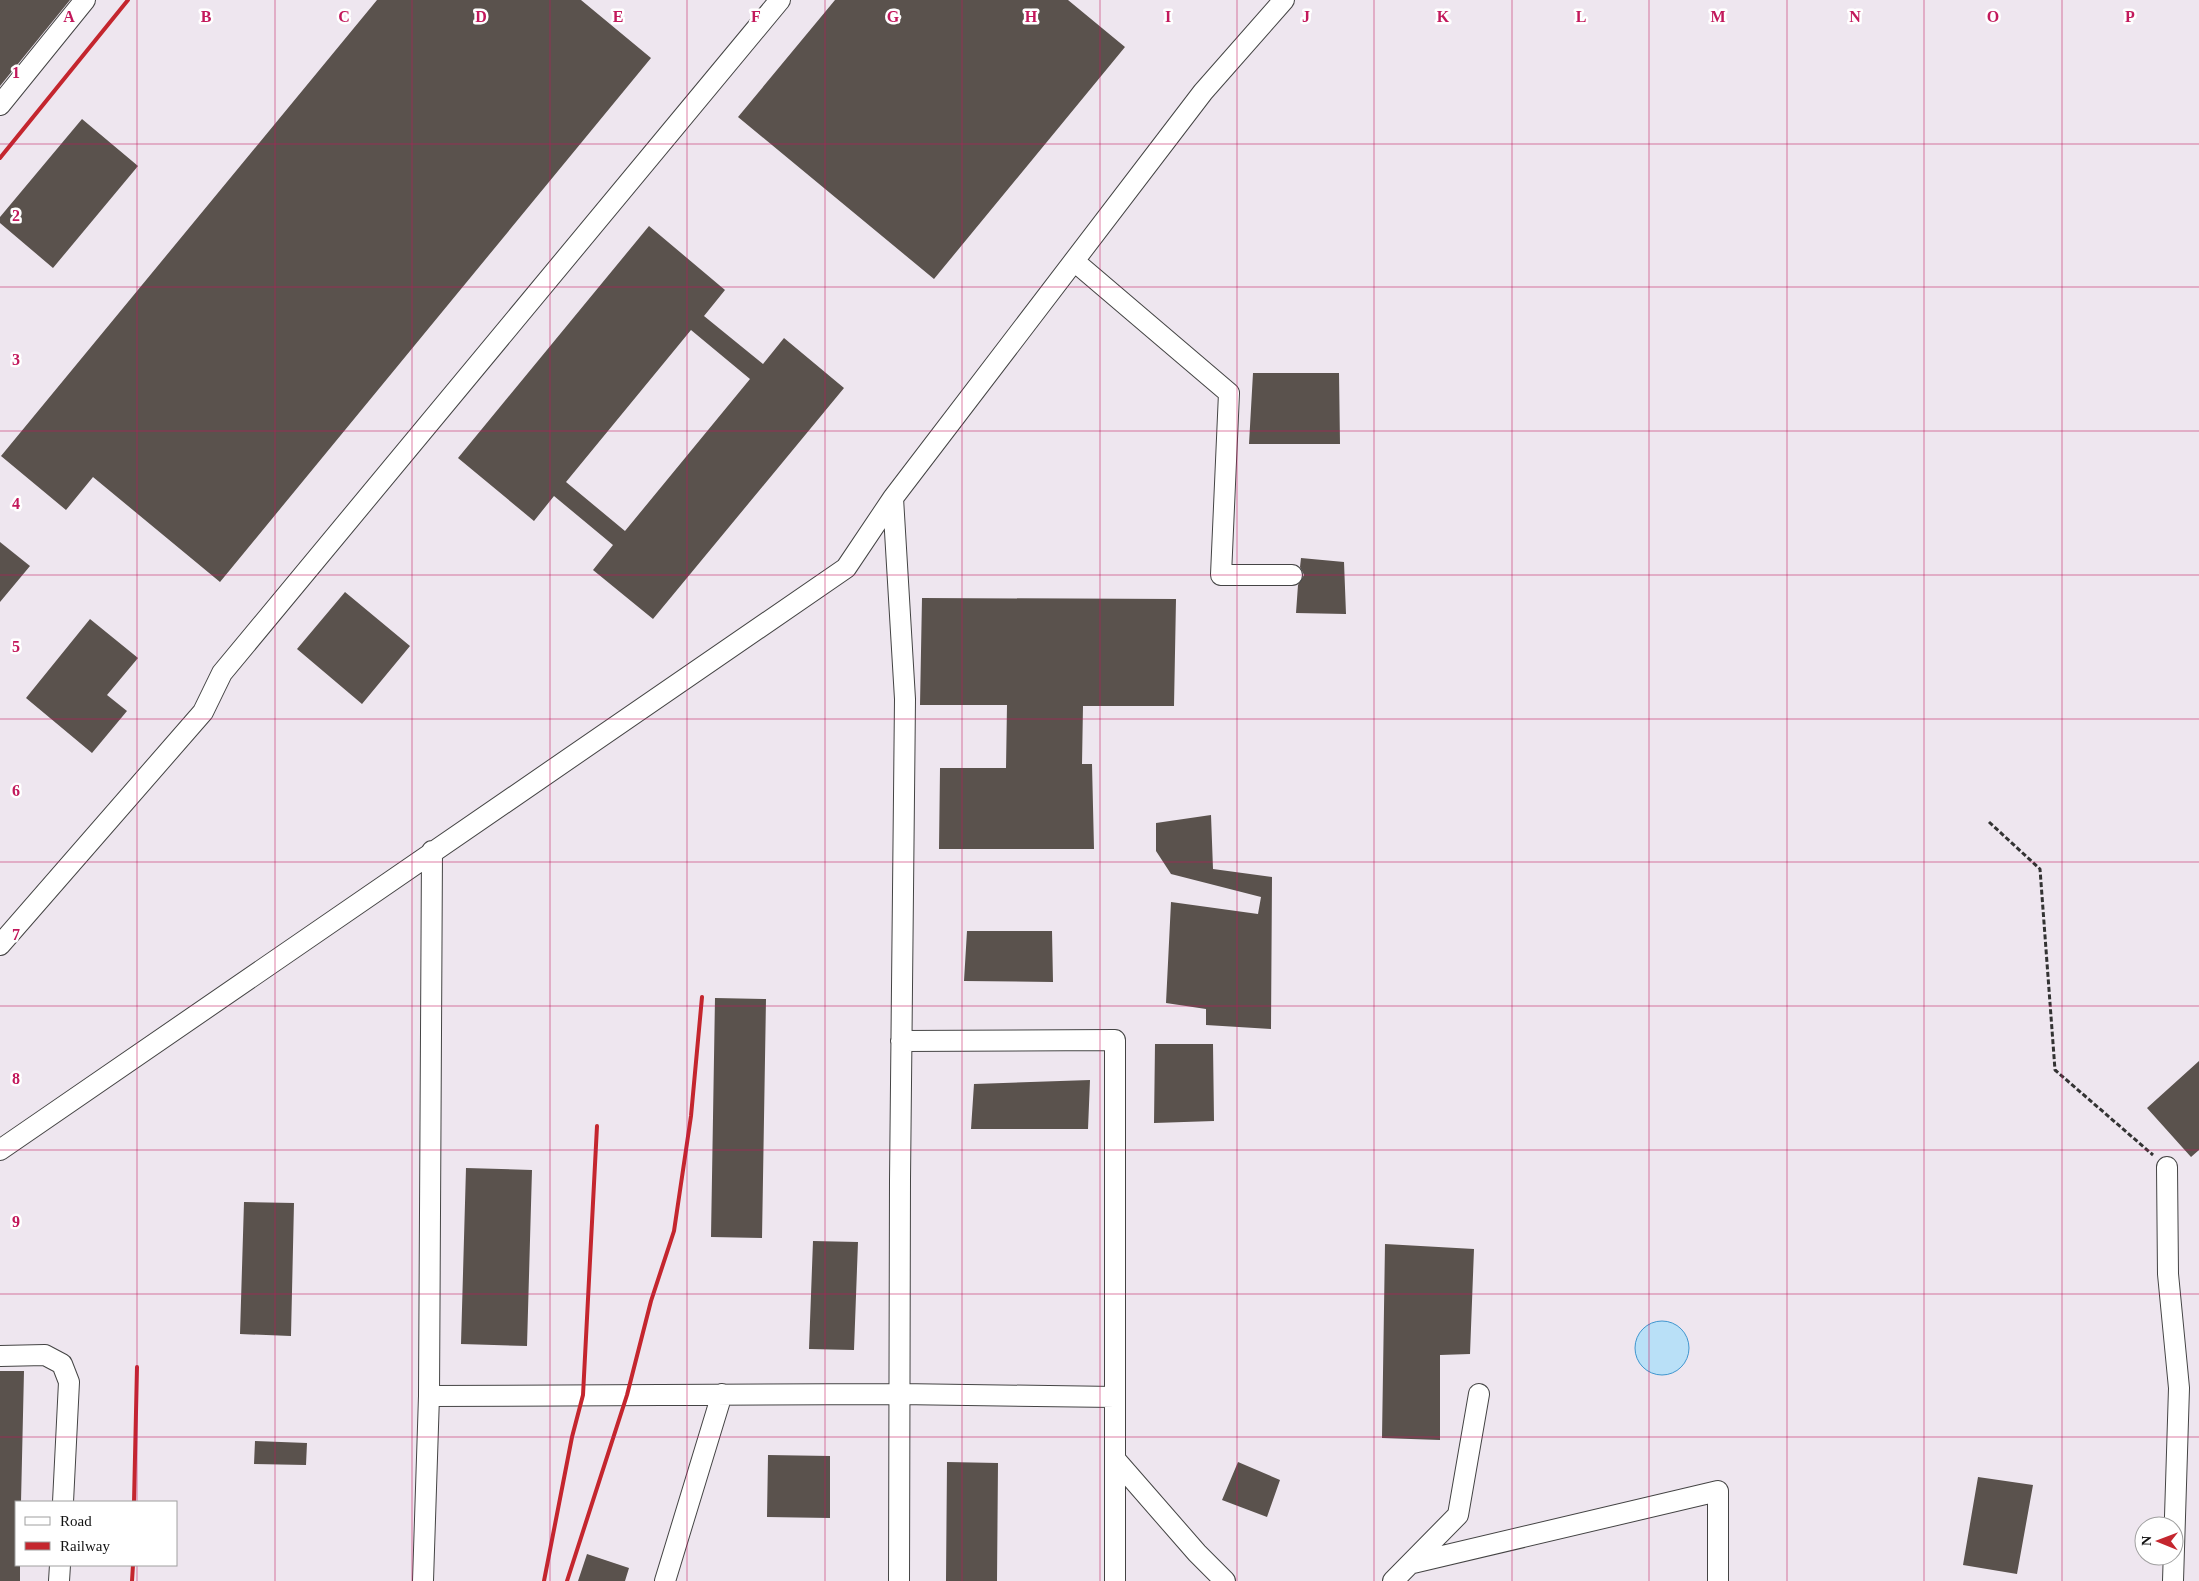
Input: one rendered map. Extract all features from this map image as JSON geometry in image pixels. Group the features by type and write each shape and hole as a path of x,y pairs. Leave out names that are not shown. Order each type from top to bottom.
{"street":[{"path":"0,105 85,0"},
{"path":"0,945 203,712 222,673 780,0"},
{"path":"0,1150 846,568 893,498 1203,92 1284,0"},
{"path":"1074,261 1229,393 1221,575 1292,575"},
{"path":"893,498 905,699 898,1581"},
{"path":"423,1581 429,1396 432,851"},
{"path":"901,1041 1115,1040 1115,1581"},
{"path":"2167,1167 2168,1274 2179,1388 2173,1581"},
{"path":"0,1356 45,1355 62,1364 69,1382 63,1501"},
{"path":"665,1581 722,1394"},
{"path":"429,1396 899,1394 1115,1397"},
{"path":"1393,1581 1413,1563 1458,1515 1479,1394"},
{"path":"1115,1459 1196,1553 1225,1581"},
{"path":"1413,1563 1718,1491 1718,1581"},
{"path":"59,1581 60,1566"}],"path":[{"path":"1989,822 2040,869 2055,1070 2167,1167"}],"shaded area":[{"path":"0,0 2199,0 2199,1581 0,1581"}],"water":[{"path":"1662,1321 1672,1323 1681,1329 1687,1338 1689,1348 1687,1358 1681,1367 1672,1373 1662,1375 1652,1373 1643,1367 1637,1358 1635,1348 1637,1338 1643,1329 1652,1323"}],"building":[{"path":"0,0 70,0 0,86"},
{"path":"377,0 581,0 651,58 220,582 93,477 66,510 1,456"},
{"path":"835,0 1068,0 1125,47 934,279 738,117"},
{"path":"82,119 138,166 53,268 0,223 0,217"},
{"path":"649,226 725,290 704,316 763,364 784,338 844,388 653,619 593,570 613,545 554,496 534,521 458,458","holes":["691,330 750,379 625,531 566,482"]},
{"path":"1253,373 1339,373 1340,444 1249,444"},
{"path":"0,542 30,566 0,602"},
{"path":"1301,558 1344,562 1346,614 1296,613 1298,585 1304,575 1300,567"},
{"path":"345,592 410,646 362,704 297,649"},
{"path":"922,598 1176,599 1174,706 1083,706 1082,764 1092,764 1094,849 939,849 940,768 1006,768 1007,705 920,705"},
{"path":"90,619 138,658 107,695 127,711 92,753 26,698"},
{"path":"1211,815 1213,869 1272,877 1271,1029 1206,1025 1206,1009 1166,1003 1171,902 1258,914 1261,897 1171,874 1156,851 1156,823"},
{"path":"967,931 1052,931 1053,982 964,981"},
{"path":"715,998 766,999 762,1238 711,1237"},
{"path":"1155,1044 1213,1044 1214,1121 1154,1123"},
{"path":"2199,1061 2199,1150 2191,1157 2147,1108"},
{"path":"1090,1080 1088,1129 971,1129 974,1084"},
{"path":"466,1168 532,1170 527,1346 461,1344"},
{"path":"244,1202 294,1203 291,1336 240,1334"},
{"path":"813,1241 858,1242 854,1350 809,1349"},
{"path":"1385,1244 1474,1249 1470,1354 1440,1355 1440,1440 1382,1438"},
{"path":"0,1371 24,1371 21,1501 15,1501 15,1566 20,1566 20,1581 0,1581"},
{"path":"255,1441 307,1443 306,1465 254,1464"},
{"path":"768,1455 830,1456 830,1518 767,1517"},
{"path":"947,1462 998,1463 997,1581 946,1581"},
{"path":"1238,1462 1280,1480 1267,1517 1222,1500"},
{"path":"1978,1477 2033,1485 2017,1574 1963,1565"},
{"path":"587,1554 629,1568 625,1581 578,1581"}],"railway":[{"path":"0,158 128,0"},
{"path":"567,1581 627,1395 651,1301 674,1231 691,1116 702,997"},
{"path":"544,1581 572,1437 583,1395 597,1126"},
{"path":"134,1501 137,1367"},
{"path":"132,1581 133,1566"}]}
